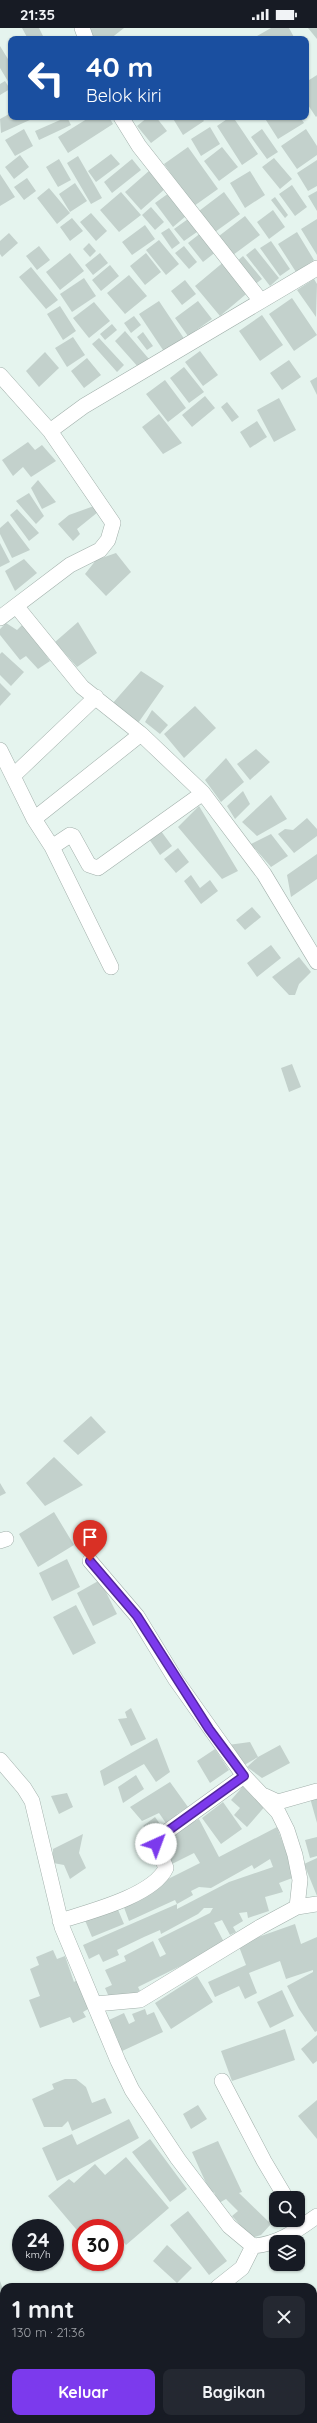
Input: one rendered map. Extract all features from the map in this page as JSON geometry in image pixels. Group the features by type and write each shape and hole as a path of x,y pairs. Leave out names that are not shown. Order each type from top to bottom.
{"street":[{"path":"123,120 139,146 261,301"},
{"path":"50,431 84,406 317,268"},
{"path":"0,375 50,431 113,523 108,540 100,550 70,565 0,618"},
{"path":"16,607 76,681 141,734 202,793 264,874 317,962"},
{"path":"13,776 96,698"},
{"path":"34,819 141,734"},
{"path":"0,750 34,819 52,847 111,967"},
{"path":"52,847 70,835 73,836 89,865 98,868 202,793"},
{"path":"90,1561 137,1616 209,1729 244,1776 265,1796 278,1802 317,1791"},
{"path":"0,1760 24,1788 32,1801 60,1921 118,2061 132,2090 160,2133 229,2226 253,2246 268,2245 289,2236 297,2227"},
{"path":"60,1921 104,1907 138,1892 156,1881 166,1868 156,1844 158,1838 244,1776"},
{"path":"265,1796 267,1802 278,1812 287,1830 295,1855 300,1880 297,1907"},
{"path":"95,2004 140,2000 260,1927 297,1907 317,1904"},
{"path":"222,2081 264,2161 282,2191"},
{"path":"305,2220 317,2216"},
{"path":"223,2283 242,2268 253,2246"}],"building":[{"path":"22,28 39,28 43,36 26,36"},
{"path":"91,28 124,28 114,36 92,36 88,31"},
{"path":"271,28 289,28 293,36 257,36"},
{"path":"308,28 317,28 317,39"},
{"path":"0,46 8,59 8,81 0,68"},
{"path":"317,75 316,117 309,106 309,80"},
{"path":"5,81 8,86 8,90 0,95 0,84"},
{"path":"8,115 8,120 30,120 1,133 0,119"},
{"path":"60,120 68,120 71,125 39,140 35,131"},
{"path":"85,120 111,120 113,124 68,153 58,137"},
{"path":"144,120 158,120 167,131 151,143 137,126"},
{"path":"174,120 204,121 183,135"},
{"path":"226,120 235,120 258,154 242,165 217,126"},
{"path":"266,120 302,120 304,123 278,139"},
{"path":"210,127 220,144 201,156 191,139"},
{"path":"24,129 33,146 15,156 5,140"},
{"path":"262,129 278,152 267,159 251,137"},
{"path":"306,129 317,146 317,155 297,169 281,146"},
{"path":"188,147 218,189 194,206 164,164"},
{"path":"222,147 238,167 219,181 204,161"},
{"path":"111,154 120,164 96,182 88,171"},
{"path":"20,155 29,167 14,179 5,167"},
{"path":"78,156 102,198 91,204 67,163"},
{"path":"274,158 292,179 280,189 262,167"},
{"path":"59,159 71,180 58,187 46,167"},
{"path":"132,159 141,170 112,193 104,182"},
{"path":"317,160 317,186 308,191 297,173"},
{"path":"150,170 166,188 141,210 125,192"},
{"path":"250,171 265,195 245,208 230,183"},
{"path":"0,174 15,197 0,206"},
{"path":"27,178 36,191 24,200 14,187"},
{"path":"75,183 87,201 70,212 59,194"},
{"path":"292,185 307,207 295,216 279,194"},
{"path":"49,188 70,213 57,224 37,198"},
{"path":"317,191 317,211 308,196"},
{"path":"121,192 141,215 119,232 100,210"},
{"path":"224,192 240,214 215,232 199,211"},
{"path":"169,193 186,216 173,227 155,203"},
{"path":"275,197 288,215 285,218 271,200"},
{"path":"151,207 164,222 155,230 142,215"},
{"path":"273,210 285,227 269,239 257,222"},
{"path":"91,213 107,231 96,241 80,222"},
{"path":"245,216 260,235 233,255 219,236"},
{"path":"72,218 83,231 70,241 60,227"},
{"path":"188,219 197,232 184,241 174,229"},
{"path":"317,219 317,255 301,229"},
{"path":"145,225 155,239 132,255 122,242"},
{"path":"169,228 180,243 172,249 161,233"},
{"path":"202,232 217,251 203,262 188,243"},
{"path":"297,232 314,260 296,272 278,244"},
{"path":"9,233 18,243 2,257 0,254 0,241"},
{"path":"159,240 179,264 166,275 146,250"},
{"path":"271,241 290,269 280,276 260,248"},
{"path":"89,243 96,251 90,257 83,249"},
{"path":"39,246 50,260 37,270 26,256"},
{"path":"184,246 197,262 189,269 175,253"},
{"path":"255,248 279,278 270,286 246,255"},
{"path":"70,253 84,271 60,290 46,272"},
{"path":"100,253 108,263 93,275 85,265"},
{"path":"146,253 161,272 145,285 130,266"},
{"path":"243,256 262,279 254,285 235,263"},
{"path":"226,260 251,290 220,316 195,286"},
{"path":"110,265 119,276 101,291 92,280"},
{"path":"31,267 58,300 46,309 19,277"},
{"path":"129,275 147,296 125,314 107,293"},
{"path":"84,278 96,296 72,312 60,294"},
{"path":"314,279 317,284 316,317 297,290"},
{"path":"185,280 196,294 182,305 171,291"},
{"path":"292,298 317,335 294,351 269,314"},
{"path":"159,301 185,340 165,353 139,314"},
{"path":"198,301 212,319 188,336 175,318"},
{"path":"94,302 110,321 89,338 73,318"},
{"path":"60,306 76,331 63,340 47,314"},
{"path":"262,315 283,345 260,361 239,331"},
{"path":"134,316 141,325 131,333 124,323"},
{"path":"112,324 117,330 105,340 100,334"},
{"path":"125,331 149,359 139,368 115,341"},
{"path":"143,332 153,346 147,350 137,337"},
{"path":"73,337 85,355 67,367 55,348"},
{"path":"99,338 124,365 117,372 92,344"},
{"path":"200,351 218,375 203,386 185,362"},
{"path":"45,352 59,368 39,387 26,371"},
{"path":"87,358 101,375 84,388 71,371"},
{"path":"289,360 301,377 282,390 270,373"},
{"path":"184,367 204,392 189,403 170,378"},
{"path":"317,377 317,395 310,381"},
{"path":"165,380 186,408 168,422 146,394"},
{"path":"205,396 215,408 192,427 182,415"},
{"path":"279,398 296,430 274,442 257,410"},
{"path":"227,402 239,417 232,422 221,407"},
{"path":"159,414 182,443 163,454 142,427"},
{"path":"257,421 267,437 250,448 240,432"},
{"path":"28,442 35,450 42,445 56,461 31,477 23,467 13,476 2,460"},
{"path":"38,480 56,502 42,509 31,488"},
{"path":"29,493 44,516 36,524 16,501"},
{"path":"94,506 98,512 77,529 80,534 73,541 58,524 69,515"},
{"path":"17,509 39,533 29,541 10,515"},
{"path":"8,521 30,550 12,558 0,534 0,528"},
{"path":"0,543 10,562 0,567"},
{"path":"116,553 131,572 106,596 85,574 96,560"},
{"path":"24,559 37,573 15,591 5,571"},
{"path":"78,622 97,653 77,667 55,642"},
{"path":"6,623 17,630 24,623 50,661 38,669 26,656 20,660 0,635 0,629"},
{"path":"2,652 24,672 11,686 0,675 0,654"},
{"path":"141,671 164,686 136,726 112,704"},
{"path":"0,683 11,694 0,706"},
{"path":"195,706 216,728 184,758 164,734"},
{"path":"152,710 168,725 160,734 145,722"},
{"path":"256,749 270,762 250,780 237,764"},
{"path":"226,758 244,782 221,802 205,780"},
{"path":"243,791 250,804 235,819 227,806"},
{"path":"271,795 287,819 257,836 242,822"},
{"path":"199,806 238,871 222,879 178,827"},
{"path":"307,818 317,829 317,836 294,853 278,834 285,829 293,830"},
{"path":"161,831 172,846 160,855 149,839"},
{"path":"271,834 288,856 271,867 251,844"},
{"path":"178,848 189,862 176,873 164,859"},
{"path":"317,854 317,879 291,897 287,875"},
{"path":"191,875 200,888 210,880 218,891 201,904 184,881"},
{"path":"252,907 261,917 245,930 236,920"},
{"path":"271,945 281,958 257,977 247,963"},
{"path":"299,957 311,972 299,984 295,995 289,995 272,977"},
{"path":"292,1064 301,1087 289,1092 281,1068"},
{"path":"91,1416 106,1432 78,1455 63,1441"},
{"path":"54,1457 83,1485 45,1506 26,1483"},
{"path":"0,1483 6,1493 0,1496"},
{"path":"54,1512 74,1545 38,1567 19,1534"},
{"path":"67,1559 80,1587 52,1601 39,1573"},
{"path":"100,1580 117,1614 93,1626 77,1593"},
{"path":"76,1605 96,1643 73,1655 53,1617"},
{"path":"131,1708 146,1739 131,1746 118,1719 127,1718 125,1712"},
{"path":"157,1738 170,1772 156,1782 144,1764 104,1786 100,1771"},
{"path":"250,1742 258,1757 241,1767 228,1745"},
{"path":"280,1745 290,1763 262,1778 247,1767 258,1757"},
{"path":"215,1749 229,1770 210,1783 197,1761"},
{"path":"136,1775 144,1789 123,1803 118,1787"},
{"path":"170,1782 188,1807 177,1814 178,1823 170,1829 159,1813 142,1821 130,1807"},
{"path":"245,1784 267,1804 247,1827 234,1815 240,1808 231,1800"},
{"path":"67,1793 73,1807 59,1814 51,1796"},
{"path":"317,1796 317,1823 310,1798"},
{"path":"223,1802 242,1829 221,1844 202,1818"},
{"path":"155,1817 165,1831 152,1840 143,1826"},
{"path":"199,1819 219,1857 277,1827 295,1877 279,1883 283,1892 265,1897 269,1911 248,1918 247,1912 239,1913 243,1921 233,1927 236,1932 230,1935 222,1920 214,1923 225,1944 138,1987 140,1991 119,2000 116,1994 109,1997 105,1988 112,1985 105,1970 126,1961 124,1956 153,1941 160,1957 166,1954 158,1939 210,1913 213,1908 204,1908 198,1914 161,1934 160,1930 117,1950 119,1955 103,1962 99,1954 89,1959 83,1945 177,1904 175,1900 129,1921 122,1902 200,1863 194,1853 170,1865 157,1841","holes":["270,1859 273,1867 229,1882 177,1909 177,1904 193,1895 191,1891 199,1887 211,1888 252,1865 254,1869"]},
{"path":"83,1834 79,1853 86,1868 70,1879 64,1865 53,1863 53,1849"},
{"path":"317,1837 317,1856 310,1858 305,1840"},
{"path":"317,1858 317,1896 304,1864"},
{"path":"116,1905 124,1924 92,1937 84,1918"},
{"path":"295,1924 301,1944 317,1937 317,2031 315,2032 299,2009 287,1986 313,1972 313,1970 286,1979 280,1961 249,1973 257,1993 245,1999 239,1986 215,1997 208,1982 246,1965 238,1944"},
{"path":"53,1950 57,1959 65,1956 74,1982 78,1979 90,2008 83,2012 86,2017 73,2023 70,2017 40,2028 29,2000 40,1996 30,1969 39,1965 36,1957"},
{"path":"197,1976 213,2002 171,2029 155,2003"},
{"path":"282,1990 294,2016 270,2028 257,2002"},
{"path":"145,2009 147,2015 154,2012 163,2032 120,2052 115,2041 118,2040 109,2020 124,2013 129,2024 135,2021 132,2014"},
{"path":"285,2029 295,2060 232,2081 221,2051"},
{"path":"317,2035 317,2061 313,2064 301,2049"},
{"path":"65,2079 76,2079 86,2087 92,2103 105,2098 112,2113 72,2131 68,2121 62,2127 44,2127 32,2099 54,2089 52,2084"},
{"path":"317,2100 317,2139 298,2116"},
{"path":"198,2105 207,2119 191,2129 183,2114"},
{"path":"129,2119 139,2138 57,2181 42,2148 72,2134 77,2145"},
{"path":"150,2139 187,2189 170,2202 132,2152"},
{"path":"218,2141 242,2192 239,2193 269,2222 269,2226 261,2235 252,2238 232,2216 238,2211 226,2199 219,2203 214,2192 211,2194 192,2152"},
{"path":"126,2157 169,2208 126,2245 124,2243 124,2219 72,2219 72,2224 48,2196 69,2179 74,2183 95,2164 105,2175"},
{"path":"188,2211 227,2261 209,2275 170,2225"},
{"path":"167,2245 192,2268 177,2283 153,2261"}],"route":[{"path":"90,1561 126,1600 176,1680 209,1729 244,1776 158,1838 156,1844"}]}
